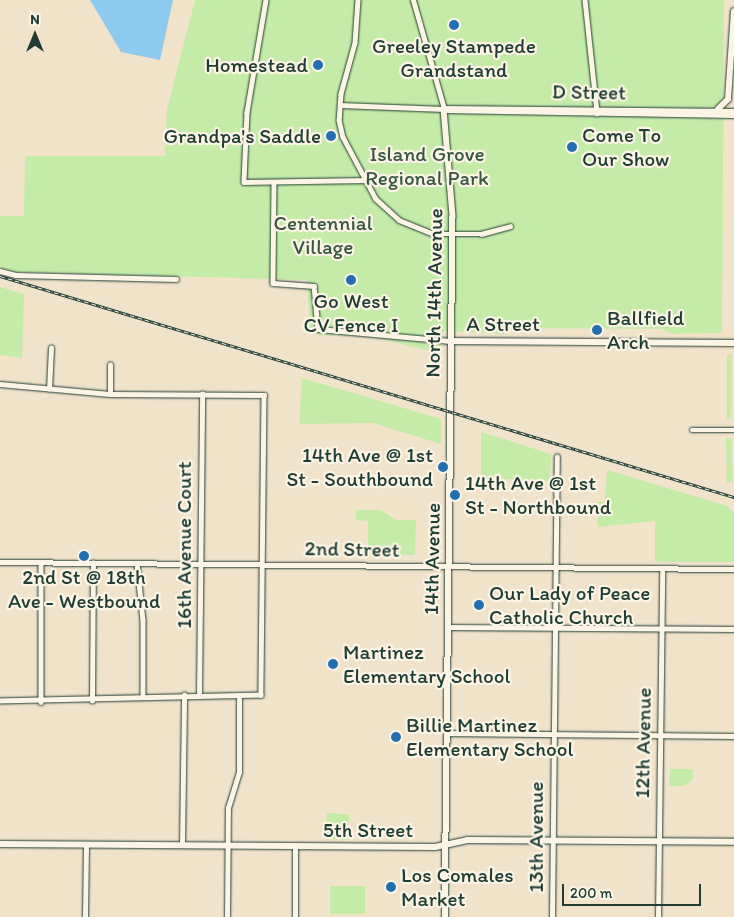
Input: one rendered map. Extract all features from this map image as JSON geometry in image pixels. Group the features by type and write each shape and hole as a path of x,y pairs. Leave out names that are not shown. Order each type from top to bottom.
{"main road":[{"path":"718,109 728,99 734,11"},
{"name":"5th Street","path":"0,844 295,846 446,845 467,840 734,842"}],"street":[{"path":"266,0 247,112 244,182 366,180"},
{"path":"358,0 355,43 340,105 343,137 382,206 399,220 425,232 452,235 510,226"},
{"name":"North 14th Avenue","path":"414,0 444,109 452,235 450,412"},
{"path":"585,0 597,109"},
{"name":"D Street","path":"340,105 444,109 459,113 597,109 718,109 734,113"},
{"name":"D Street","path":"597,109 734,113"},
{"name":"A Street","path":"274,182 273,283 314,286 314,321 322,330 450,340 734,343"},
{"path":"0,271 176,279"},
{"path":"49,389 51,348"},
{"path":"110,365 110,394"},
{"path":"0,384 110,394 264,395 261,695 184,695 92,702 0,701"},
{"name":"16th Avenue Court","path":"200,696 202,394"},
{"name":"14th Avenue","path":"445,917 450,412"},
{"path":"692,430 734,430"},
{"name":"13th Avenue","path":"552,917 557,457"},
{"name":"2nd Street","path":"0,562 734,569"},
{"path":"41,562 42,702"},
{"path":"92,702 93,563"},
{"path":"137,563 143,620 143,697"},
{"name":"12th Avenue","path":"658,917 662,569"},
{"path":"448,627 734,629"},
{"path":"182,845 184,695"},
{"path":"227,917 230,800 239,772 239,696"},
{"path":"446,733 734,736"},
{"path":"85,917 86,844"},
{"path":"295,846 295,917"}],"green space":[{"name":"Island Grove Regional Park","path":"195,0 724,0 722,333 673,334 662,329 505,328 504,334 444,331 439,350 426,350 369,336 320,335 310,330 307,280 16,272 0,267 0,216 24,216 25,156 165,156 167,109"},
{"path":"0,287 24,294 22,358 0,355"},
{"path":"732,353 731,419 727,419 727,356"},
{"path":"302,378 441,419 441,444 373,423 299,424"},
{"path":"481,432 551,454 550,481 481,478"},
{"path":"726,438 731,438 733,482 727,483"},
{"path":"607,470 727,506 734,512 734,562 655,562 655,521 598,527 596,502 605,502"},
{"path":"356,510 381,510 396,520 416,520 415,555 368,554 368,521 356,520"},
{"path":"670,769 693,769 693,779 684,786 669,786"},
{"path":"327,813 349,814 348,840 326,839"},
{"path":"330,886 365,886 365,914 330,914"}],"water":[{"path":"90,0 173,0 160,60 121,52"}],"railway":[{"path":"0,276 734,497"}],"place":[{"name":"Greeley Stampede Grandstand","path":"454,25"},
{"name":"Homestead","path":"318,65"},
{"name":"Grandpa's Saddle","path":"331,136"},
{"name":"Come To Our Show","path":"572,147"},
{"name":"Go West CV Fence I","path":"351,280"},
{"name":"Ballfield Arch","path":"597,330"},
{"name":"14th Ave @ 1st St - Southbound","path":"443,467"},
{"name":"14th Ave @ 1st St - Northbound","path":"455,495"},
{"name":"2nd St @ 18th Ave - Westbound","path":"84,556"},
{"name":"Our Lady of Peace Catholic Church","path":"479,605"},
{"name":"Martinez Elementary School","path":"333,664"},
{"name":"Billie Martinez Elementary School","path":"396,737"},
{"name":"Los Comales Market","path":"391,887"}],"park label":[{"name":"Centennial Village","path":"323,235"}]}
